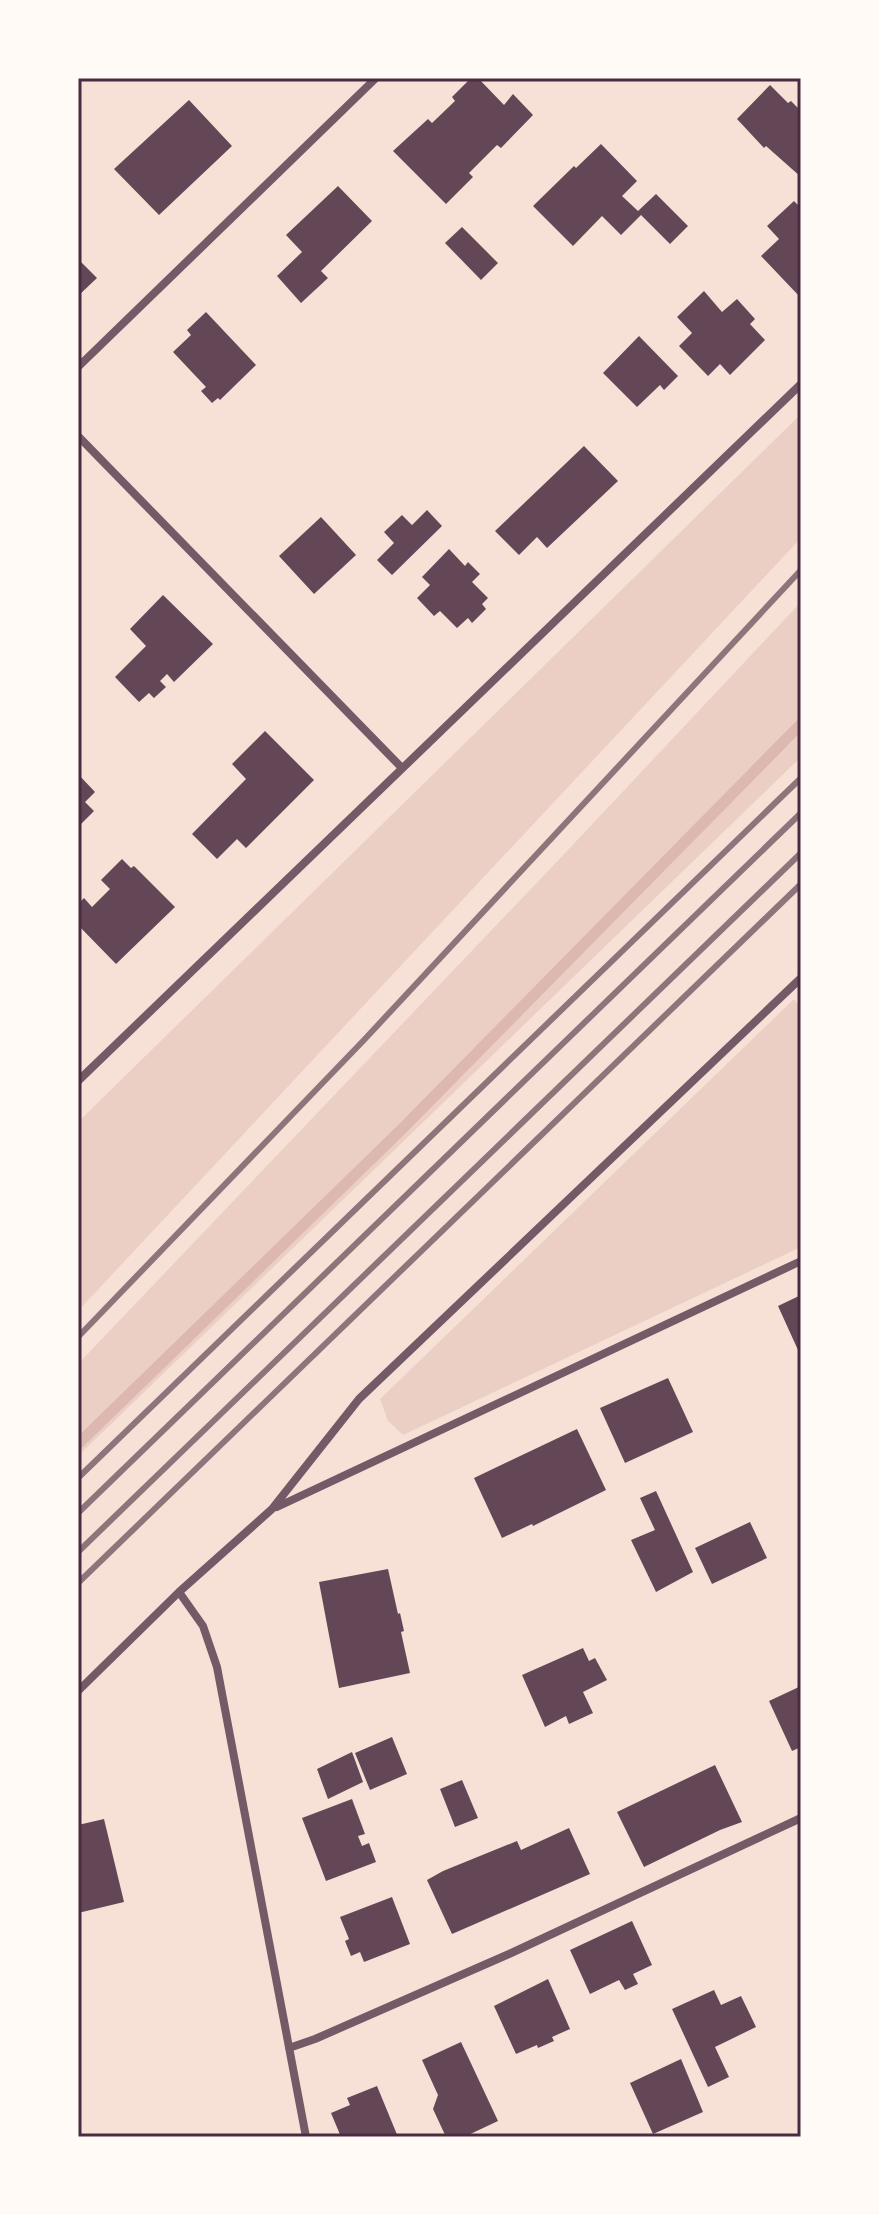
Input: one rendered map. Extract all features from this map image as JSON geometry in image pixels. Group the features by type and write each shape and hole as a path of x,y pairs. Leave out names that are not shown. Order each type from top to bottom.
{"street":[{"path":"78,367 376,78"},
{"path":"78,1081 801,384"},
{"path":"78,436 402,768"},
{"path":"78,1691 179,1592 272,1509 359,1399 801,978"},
{"path":"272,1509 801,1261"},
{"path":"179,1592 203,1626 217,1667 306,2137"},
{"path":"289,2048 509,1954 801,1818"}],"shaded area":[{"path":"801,414 801,538 78,1311 78,1122"},
{"path":"801,602 801,757 78,1456 78,1364"},
{"path":"794,999 801,1008 801,1247 403,1435 388,1421 380,1399"}],"building":[{"path":"471,78 478,78 504,105 513,94 533,115 501,148 497,145 469,173 473,177 446,204 393,151 428,119 432,123 455,101 452,97"},
{"path":"770,85 801,111 801,177 766,146 764,148 737,119"},
{"path":"189,100 232,146 159,215 114,169"},
{"path":"601,144 637,181 622,196 638,211 656,194 688,226 670,244 641,215 621,235 602,216 573,246 533,206"},
{"path":"338,186 372,221 321,271 328,278 301,303 277,276 302,252 286,235"},
{"path":"794,201 801,208 800,297 761,256 779,239 767,226"},
{"path":"462,227 498,263 481,280 445,243"},
{"path":"78,259 97,278 78,296"},
{"path":"704,291 722,312 737,299 755,319 750,324 765,340 730,375 720,364 708,376 679,346 692,333 677,317"},
{"path":"206,312 256,365 220,400 218,398 212,403 201,391 206,387 173,352 191,335 187,330"},
{"path":"639,336 678,376 664,390 660,385 637,407 603,373"},
{"path":"584,446 618,481 547,548 537,537 519,555 495,531"},
{"path":"427,510 442,526 392,575 377,560 394,543 384,532 402,515 412,525"},
{"path":"321,517 356,555 314,594 279,556"},
{"path":"449,549 465,566 468,562 480,574 472,582 488,598 482,604 486,609 472,623 468,618 457,628 440,611 434,616 417,598 430,585 422,577"},
{"path":"163,595 213,644 174,682 167,674 160,681 166,687 154,698 149,693 139,702 115,677 146,646 130,629"},
{"path":"265,731 314,780 246,848 237,839 217,859 192,834 246,779 232,764"},
{"path":"78,774 95,792 85,802 94,811 81,824 78,821"},
{"path":"122,859 131,868 134,866 175,907 116,964 78,925 78,904 84,898 92,907 110,889 101,880"},
{"path":"801,1295 801,1349 798,1350 778,1306"},
{"path":"668,1378 693,1432 625,1463 600,1408"},
{"path":"577,1429 606,1490 502,1538 474,1478"},
{"path":"656,1491 693,1572 656,1592 631,1540 655,1530 640,1498"},
{"path":"750,1522 767,1558 712,1584 695,1548"},
{"path":"388,1569 404,1631 401,1632 410,1673 339,1688 319,1582"},
{"path":"583,1648 589,1661 595,1658 607,1680 583,1692 593,1713 569,1724 566,1716 545,1727 522,1675"},
{"path":"801,1686 801,1747 792,1751 769,1701"},
{"path":"392,1737 407,1774 370,1790 355,1753"},
{"path":"352,1752 363,1782 328,1799 317,1769"},
{"path":"715,1765 742,1822 644,1867 617,1812"},
{"path":"462,1780 478,1818 455,1827 440,1789"},
{"path":"352,1799 365,1834 358,1836 362,1846 369,1843 376,1862 326,1881 302,1818"},
{"path":"104,1819 124,1902 78,1913 78,1825"},
{"path":"569,1828 590,1874 452,1934 427,1880 517,1841 521,1850"},
{"path":"392,1897 410,1944 364,1962 360,1952 351,1956 345,1941 349,1939 340,1917"},
{"path":"632,1921 652,1965 633,1974 638,1984 625,1990 619,1980 590,1994 570,1950"},
{"path":"548,1979 570,2029 552,2037 554,2041 516,2054 494,2006"},
{"path":"714,1990 721,2005 741,1996 756,2027 715,2047 729,2077 708,2087 672,2009"},
{"path":"461,2042 498,2121 464,2137 446,2137 433,2109 438,2095 422,2060"},
{"path":"681,2059 703,2112 653,2134 630,2083"},
{"path":"377,2086 398,2137 341,2137 331,2113 350,2105 347,2098"}],"waterway":[{"path":"78,1444 401,1130 801,724"}],"railway":[{"path":"78,1337 364,1040 801,570"},
{"path":"78,1478 801,778"},
{"path":"78,1513 801,813"},
{"path":"78,1552 801,853"},
{"path":"78,1583 801,884"}]}
